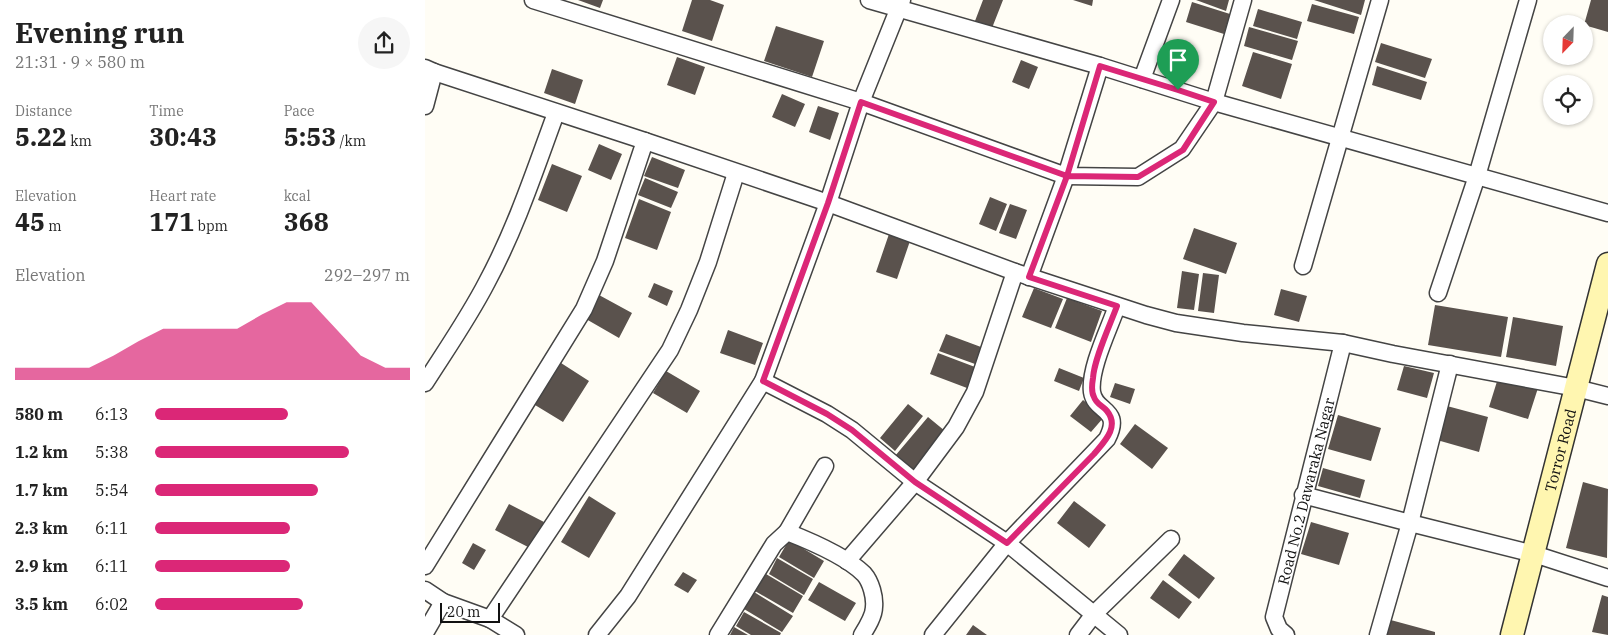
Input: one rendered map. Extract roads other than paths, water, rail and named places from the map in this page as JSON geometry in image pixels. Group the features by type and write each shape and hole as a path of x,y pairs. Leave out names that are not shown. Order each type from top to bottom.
{"street":[{"path":"533,0 861,102 1067,176 1138,177 1183,150 1214,102 1243,0"},
{"path":"869,0 900,5 1214,102 1608,213"},
{"path":"1142,79 1171,0"},
{"path":"1303,266 1381,0"},
{"path":"1437,294 1477,176 1528,0"},
{"path":"597,635 628,596 763,381 828,203 861,102 900,5"},
{"path":"847,561 915,482 956,427 975,392 1022,274 1067,176 1100,66"},
{"path":"425,106 430,70 828,203 1022,274 1145,315 1175,323 1243,333 1343,343 1576,388 1608,396"},
{"path":"425,383 466,320 511,233 556,113"},
{"path":"425,566 584,309 605,262 645,141"},
{"path":"490,619 670,350 689,310 708,262 735,173"},
{"name":"Torror Road","path":"1512,635 1608,264"},
{"path":"933,635 1007,543 1107,439 1113,424 1108,411 1094,399 1092,393 1093,376 1117,306"},
{"name":"Road No.2 Dawaraka Nagar","path":"1286,635 1279,629 1274,617 1303,495 1343,343"},
{"path":"1378,635 1410,522 1449,364"},
{"path":"763,381 852,430 915,482 1007,543 1119,635"},
{"path":"718,635 774,544 787,532 825,466"},
{"path":"1303,495 1534,554 1608,578"},
{"path":"787,532 847,561 865,575 872,589 875,608 862,635"},
{"path":"1078,635 1094,614 1171,539"},
{"path":"425,590 443,602 490,619 516,635"},
{"path":"425,633 443,602"}]}
